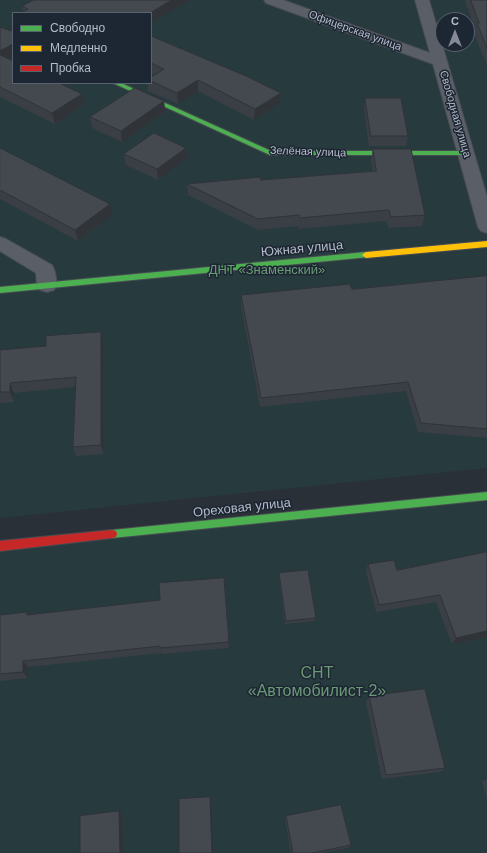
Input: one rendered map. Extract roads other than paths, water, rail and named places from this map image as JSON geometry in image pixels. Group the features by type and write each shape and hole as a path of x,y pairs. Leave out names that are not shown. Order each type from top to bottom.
{"street":[{"name":"Офицерская улица","path":"271,0 440,61"},
{"name":"Свободная улица","path":"422,0 467,153 487,228"},
{"name":"Зелёная улица","path":"118,84 270,153 467,153"},
{"path":"0,243 45,270 48,286"},
{"name":"Южная улица","path":"0,290 487,244"},
{"name":"Ореховая улица","path":"0,546 487,496"}],"park label":[{"name":"ДНТ «Знаменский»","path":"267,270"},
{"name":"СНТ «Автомобилист-2»","path":"317,683"}]}
